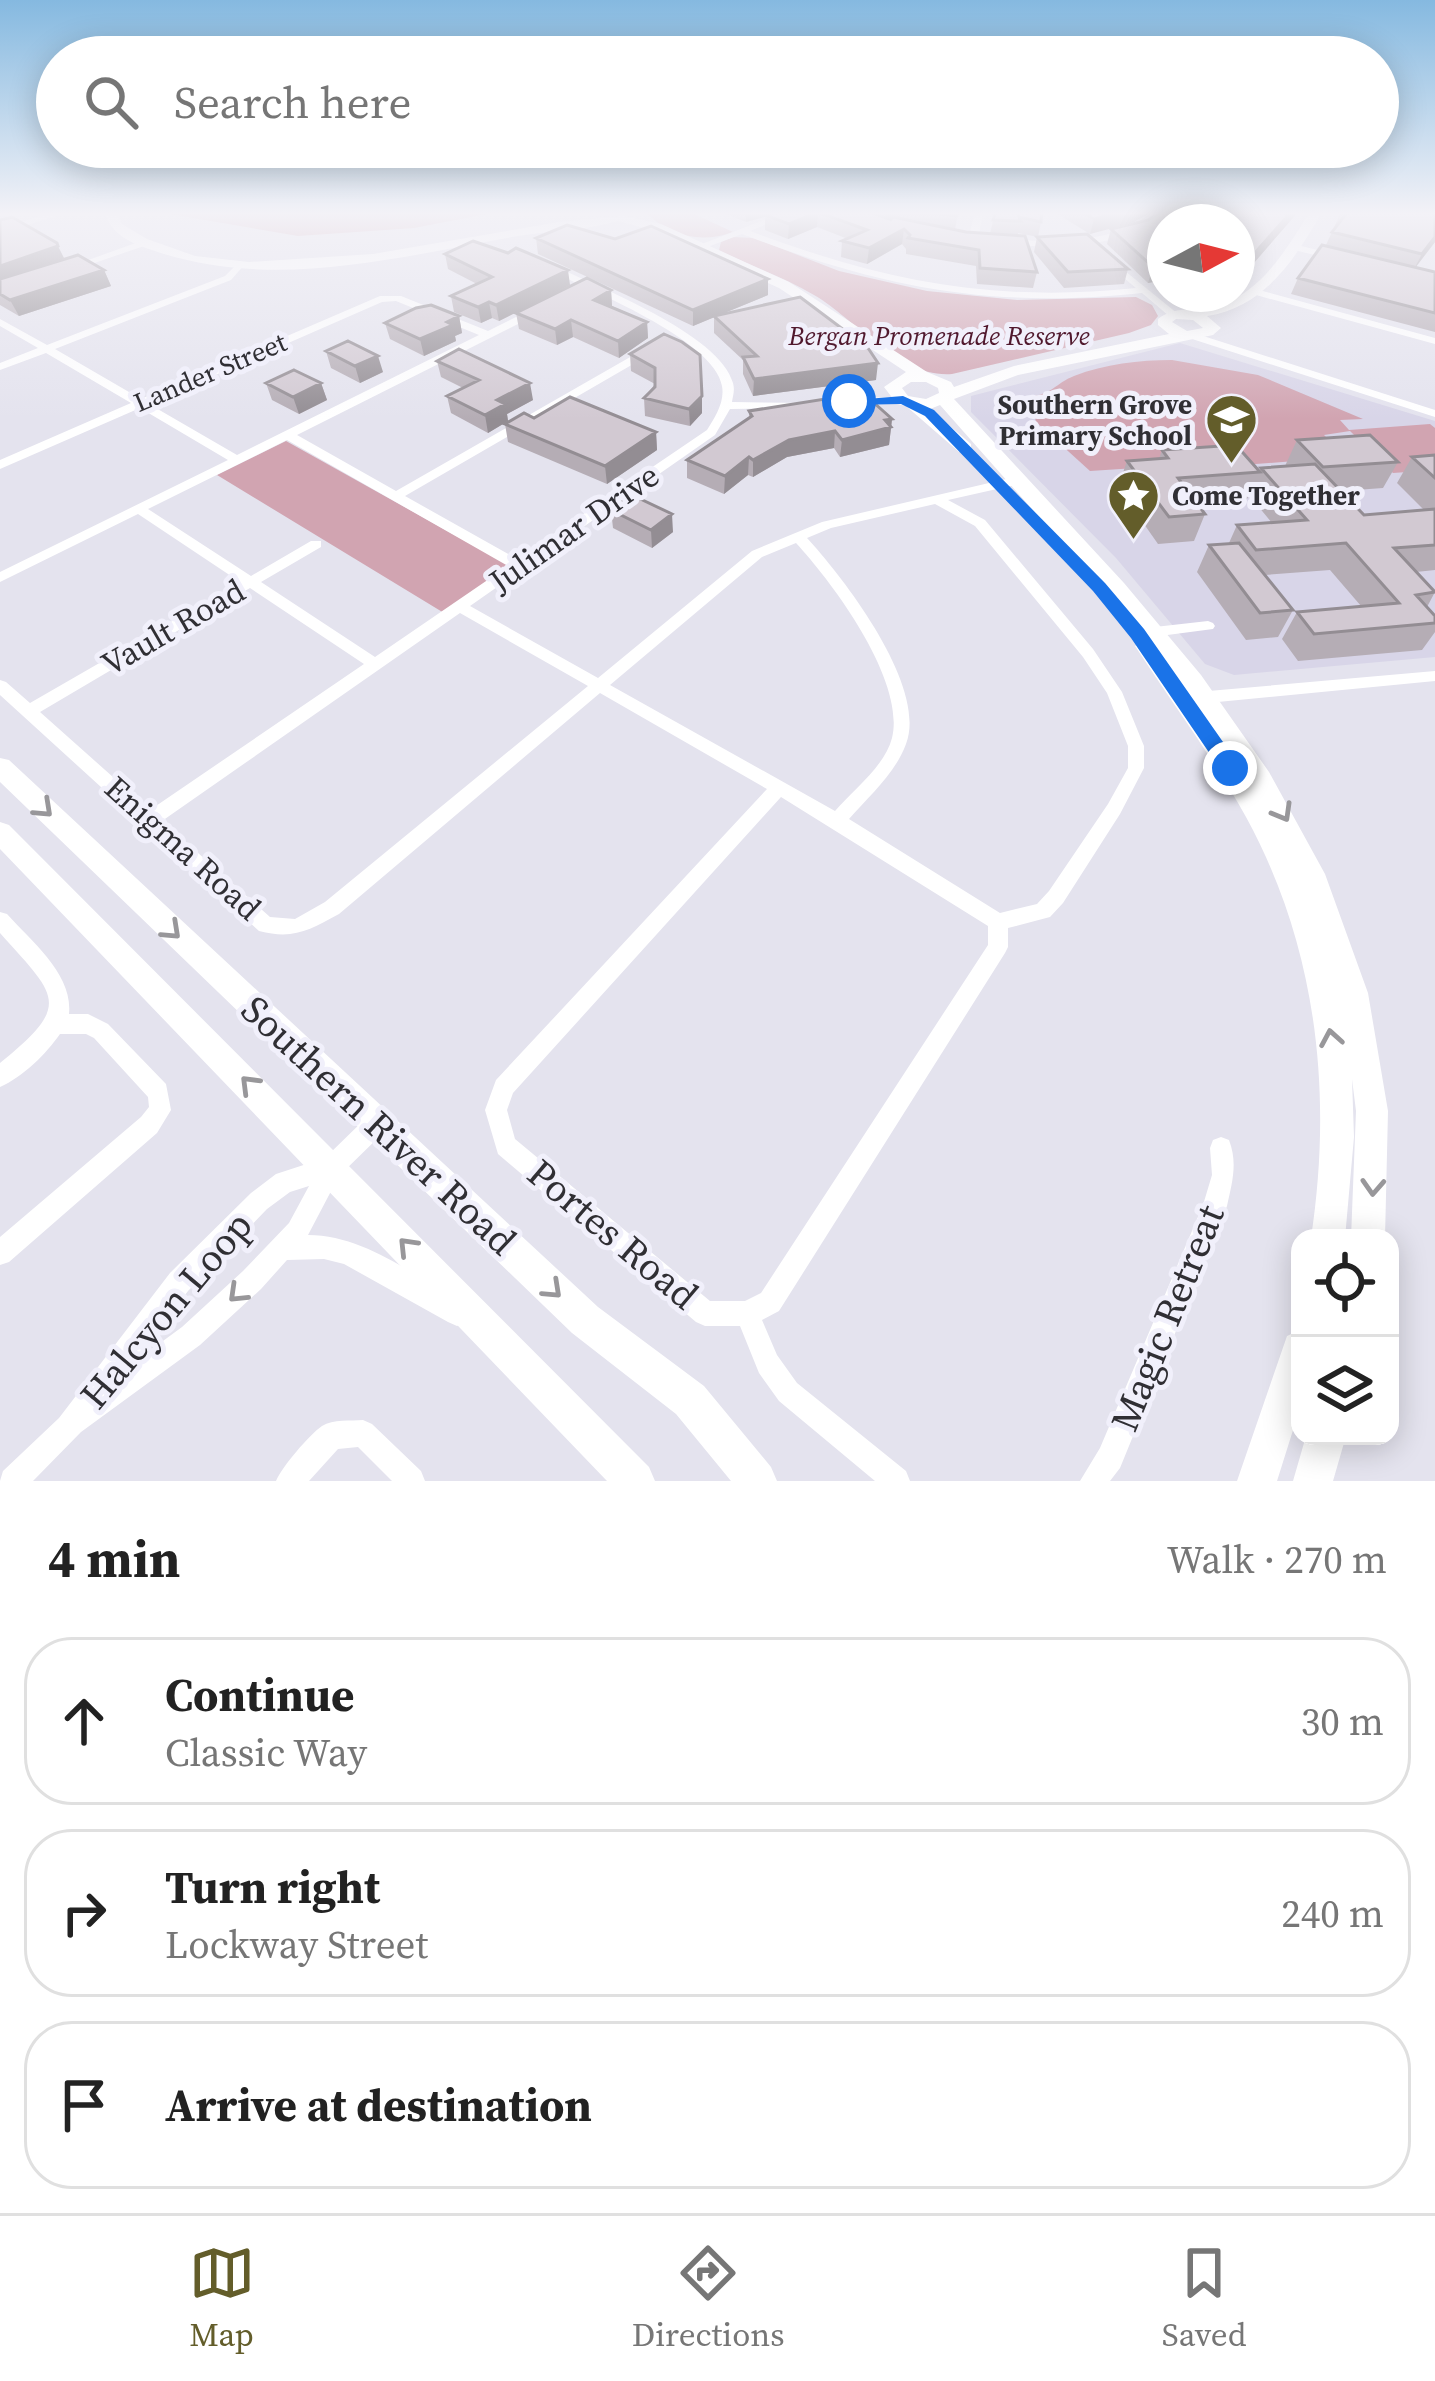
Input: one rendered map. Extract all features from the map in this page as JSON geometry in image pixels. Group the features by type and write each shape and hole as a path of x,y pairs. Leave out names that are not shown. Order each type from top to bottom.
{"street":[{"path":"0,368 220,281"},
{"path":"576,281 711,356 727,379 728,406 826,403"},
{"path":"770,281 815,303 936,387 1010,482 1146,632 1285,814 1340,939 1374,1120 1368,1229"},
{"path":"895,281 936,290 1060,298 1144,290"},
{"path":"1133,281 1190,335 1435,414"},
{"path":"901,393 1190,335 1213,327 1264,294 1273,281"},
{"path":"568,296 587,286"},
{"path":"901,393 1147,332 1175,316 1209,313 1264,294 1435,341"},
{"name":"Lander Street","path":"0,465 380,298 397,298 488,335"},
{"path":"0,578 548,306"},
{"path":"1175,316 1213,327 1251,356"},
{"path":"0,322 237,460"},
{"path":"396,496 678,334"},
{"path":"888,357 901,393 1010,482"},
{"name":"Julimar Drive","path":"150,820 711,432 728,406"},
{"path":"288,435 519,566"},
{"name":"Enigma Road","path":"0,686 266,925 297,927 332,908 757,554 797,536 1010,482"},
{"path":"460,607 837,820 998,922 1042,911 1056,897 1136,769 1136,746 1114,692 1088,653 980,523 936,498"},
{"path":"139,509 377,665"},
{"path":"797,536 821,560 871,638 902,709 899,745 837,820"},
{"name":"Vault Road","path":"31,710 316,544"},
{"path":"1146,632 1208,626"},
{"path":"1195,699 1435,676"},
{"path":"1195,699 1257,812 1306,926 1337,1073 1339,1129 1329,1229"},
{"name":"Southern River Road","path":"0,767 585,1320 690,1400 758,1481"},
{"name":"Portes Road","path":"747,1314 705,1313 506,1146 496,1110 504,1087 778,789"},
{"name":"Southern River Road","path":"0,832 634,1481"},
{"path":"0,920 59,986 63,1004 58,1024 36,1049 0,1077"},
{"path":"896,1481 788,1391 768,1364 747,1314 770,1302 998,947 998,922"},
{"path":"0,1253 149,1125 160,1110 158,1092 101,1030 88,1024 58,1024"},
{"name":"Halcyon Loop","path":"13,1481 68,1427 190,1336 282,1248 297,1231 331,1168 376,1124"},
{"name":"Magic Retreat","path":"1094,1481 1110,1458 1215,1206 1223,1175 1221,1148"},
{"name":"Halcyon Loop","path":"68,1427 179,1282 259,1201 284,1182 331,1168"},
{"path":"282,1248 331,1248 369,1262 413,1292 484,1326"},
{"path":"1257,1481 1291,1377"},
{"path":"290,1481 332,1436 364,1433 411,1481"},
{"path":"1313,1481 1323,1445"}],"shaded area":[{"name":"Southern Grove Primary School","path":"1180,343 1435,421 1435,657 1234,675 1205,664 1116,558 971,412 971,396"}],"green space":[{"name":"Bergan Promenade Reserve","path":"787,281 883,281 927,291 1017,300 1136,297 1147,302 1147,312 1158,316 1151,325 1129,333 952,374 932,373 896,357 814,295"},
{"path":"1172,360 1258,375 1363,419 1340,420 1349,430 1430,424 1435,428 1435,470 1393,473 1350,431 1324,435 1346,457 1140,473 1136,468 1090,471 1036,422 1030,396 1098,368"},
{"path":"286,441 512,567 444,613 217,475"}],"building":[{"path":"0,281 69,281 10,300 0,294"},
{"path":"483,281 545,281 496,305 489,302 478,307 451,296"},
{"path":"581,281 593,281 611,290 594,300 647,322 618,341 571,320 555,329 516,313"},
{"path":"630,281 763,281 693,310"},
{"path":"1310,281 1435,281 1435,313"},
{"path":"800,297 848,333 855,346 866,345 878,363 754,379 743,357 757,356 714,316"},
{"path":"431,305 459,316 447,322 453,325 420,339 385,323 416,308"},
{"path":"664,334 700,355 702,396 689,409 644,398 655,387 655,368 630,354"},
{"path":"348,341 378,356 355,366 326,351"},
{"path":"459,349 530,383 497,400 505,404 485,415 447,396 479,380 437,361"},
{"path":"294,370 321,383 293,397 266,383"},
{"path":"863,393 892,419 885,420 891,427 842,440 835,431 789,440 753,460 749,457 725,476 687,460 752,416 749,411"},
{"path":"570,397 656,432 605,466 505,424 524,413 534,418"},
{"path":"1370,435 1398,462 1323,467 1297,440"},
{"path":"1236,445 1260,472 1178,478 1205,514 1169,517 1127,461 1168,458 1162,450"},
{"path":"1435,455 1435,478 1412,457"},
{"path":"1315,464 1364,515 1435,509 1435,545 1394,548 1435,592 1416,595 1435,616 1435,623 1314,634 1297,612 1399,603 1346,543 1256,550 1237,525 1307,520 1261,468"},
{"path":"632,495 672,514 651,530 611,510"},
{"path":"1239,543 1293,610 1260,613 1209,545"}],"place":[{"name":"Southern Grove Primary School","path":"1231,466"},
{"name":"Come Together","path":"1133,541"}],"route":[{"path":"849,401 903,400 929,413 1099,587 1138,634 1230,768"}]}
